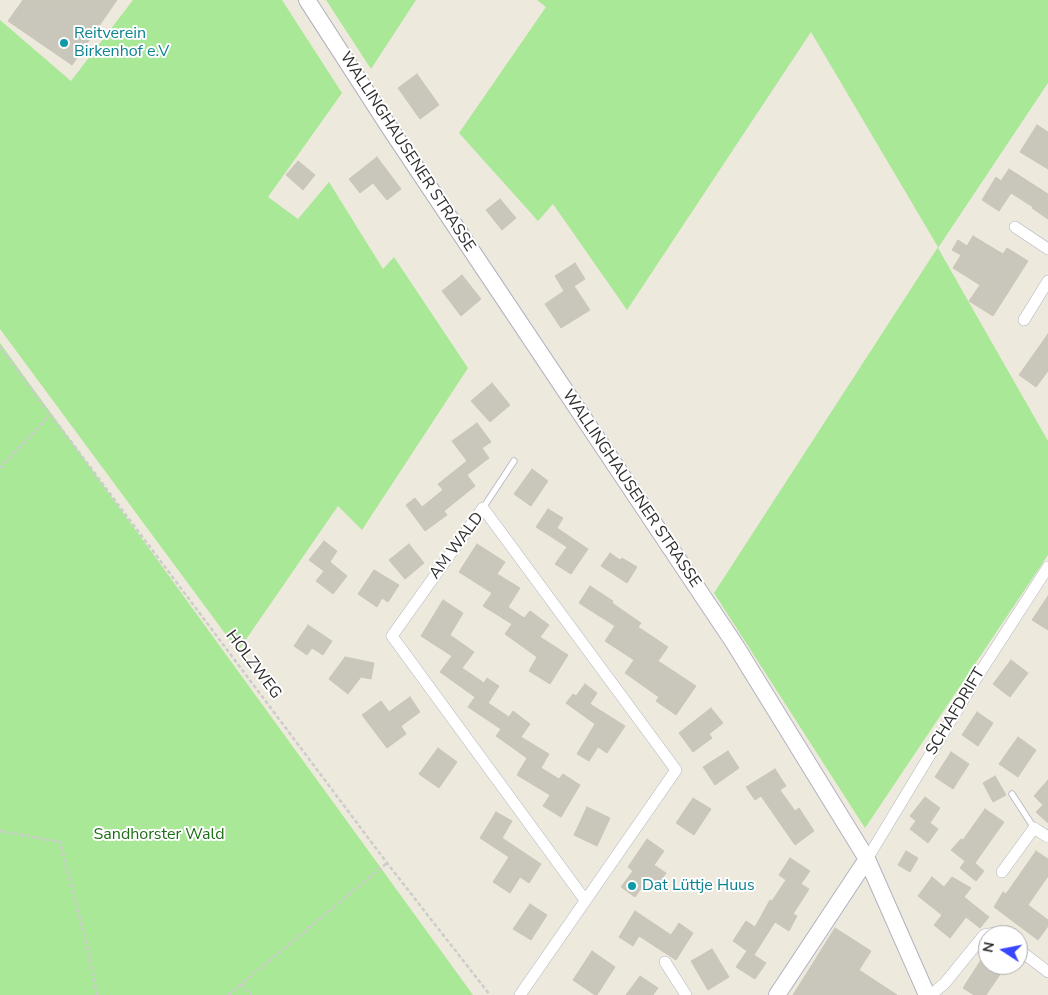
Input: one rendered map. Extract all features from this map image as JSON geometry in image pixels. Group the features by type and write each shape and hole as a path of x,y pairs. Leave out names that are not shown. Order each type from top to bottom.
{"street":[{"name":"WALLINGHAUSENER STRASSE","path":"307,0 389,127 734,643 867,858 929,995"},
{"path":"1015,228 1048,249"},
{"path":"1024,320 1048,281"},
{"name":"AM WALD","path":"520,995 676,770 484,508 392,636 585,900"},
{"name":"SCHAFDRIFT","path":"867,858 979,674 1048,567"},
{"path":"1002,872 1034,828 1048,837"},
{"path":"780,994 867,858"},
{"path":"929,995 945,983 978,942"},
{"path":"1028,957 1048,972"},
{"path":"665,962 686,995"}],"lane":[{"path":"484,508 514,461"},
{"path":"1012,794 1034,828"}],"path":[{"name":"HOLZWEG","path":"0,348 387,863 490,995"},
{"path":"0,468 50,415"},
{"path":"0,831 60,842 86,942 97,995"},
{"path":"228,995 387,863"},
{"path":"241,984 251,995"}],"green space":[{"path":"133,0 282,0 342,93 268,197 298,219 329,182 383,269 394,257 468,368 362,530 338,506 238,651 0,329 0,20 71,81"},
{"path":"326,0 416,0 371,69"},
{"path":"537,0 1048,0 1048,83 938,248 1048,441 1048,555 865,828 714,593 938,247 811,32 627,310 553,204 538,221 459,133 546,7"},
{"name":"Sandhorster Wald","path":"0,343 473,995 0,995"}],"building":[{"name":"Reitverein Birkenhof e.V","path":"23,0 117,0 72,65 8,21"},
{"path":"417,74 439,105 420,119 398,88"},
{"path":"1037,125 1048,132 1048,169 1020,152"},
{"path":"377,157 401,189 387,200 373,183 360,193 349,179"},
{"path":"298,161 315,175 303,190 286,175"},
{"path":"1009,169 1048,194 1048,219 1011,193 999,211 982,200 996,177 1001,181"},
{"path":"500,199 516,218 502,230 486,210"},
{"path":"973,236 1003,254 1007,248 1028,261 993,316 969,301 980,285 953,268 961,255 952,250 958,240 967,246"},
{"path":"575,263 585,279 574,286 590,310 561,328 545,304 564,291 555,276"},
{"path":"462,275 481,299 461,316 442,291"},
{"path":"1048,334 1048,371 1036,387 1019,375"},
{"path":"492,383 510,405 490,422 471,401"},
{"path":"477,423 491,442 482,448 489,458 467,475 475,486 444,511 447,515 425,531 406,505 415,498 422,507 443,490 438,484 467,461 452,441"},
{"path":"532,469 548,481 531,506 514,494"},
{"path":"548,509 563,518 557,528 588,549 571,574 555,564 567,547 536,527"},
{"path":"324,541 337,551 330,562 347,576 333,594 316,581 324,571 309,560"},
{"path":"409,544 424,563 405,579 389,560"},
{"path":"477,544 505,562 497,574 520,588 508,607 524,618 530,611 549,625 540,637 568,655 550,684 529,671 537,657 505,634 512,624 483,606 492,593 459,572"},
{"path":"610,553 620,560 622,558 637,567 627,583 601,566"},
{"path":"374,570 399,585 388,602 382,598 377,607 358,594"},
{"path":"590,586 641,623 638,627 668,647 658,661 696,686 676,715 656,701 659,697 625,673 634,660 605,641 615,626 579,603"},
{"path":"1048,596 1048,630 1032,620"},
{"path":"443,600 463,613 450,635 474,652 462,668 484,683 487,678 499,686 488,703 509,717 513,711 530,724 521,737 549,754 541,768 559,779 563,774 580,785 561,817 543,806 550,795 517,775 527,758 496,736 501,729 468,707 475,697 440,672 452,656 421,636"},
{"path":"308,625 332,641 323,655 312,648 307,655 294,646"},
{"path":"345,657 374,663 371,679 361,677 348,694 329,679"},
{"path":"1011,660 1028,673 1010,697 993,684"},
{"path":"585,684 597,693 590,704 625,726 607,753 598,747 589,761 577,754 595,724 566,703 573,694 576,696"},
{"path":"410,697 420,712 401,726 406,734 387,748 362,715 381,701 389,712"},
{"path":"711,708 723,723 709,734 712,738 693,752 679,733"},
{"path":"977,712 993,723 978,746 962,735"},
{"path":"1018,737 1036,750 1018,777 999,764"},
{"path":"438,748 457,762 439,788 419,774"},
{"path":"728,751 739,768 715,785 703,767"},
{"path":"951,752 969,764 953,789 935,777"},
{"path":"775,769 786,786 780,790 795,811 799,808 814,831 795,845 761,796 755,800 746,787"},
{"path":"995,776 1006,795 993,802 983,783"},
{"path":"1048,780 1048,823 1036,812 1043,805 1034,796"},
{"path":"925,797 940,808 930,823 938,829 928,843 910,829 916,821 910,816"},
{"path":"693,798 711,809 694,835 676,823"},
{"path":"587,807 610,818 597,846 574,835"},
{"path":"985,809 1004,822 975,863 984,871 976,881 960,868 965,861 951,850 961,839 963,840"},
{"path":"496,812 512,821 502,838 541,864 529,883 520,877 510,893 493,882 509,857 480,838"},
{"path":"647,839 664,851 654,865 666,873 656,887 647,880 635,897 621,887 633,871 628,867"},
{"path":"906,851 918,858 910,872 898,865"},
{"path":"1036,851 1048,859 1048,876 1028,905 1048,920 1048,926 1038,940 1028,932 1028,925 1018,925 994,907 1003,892 1006,894"},
{"path":"790,858 810,871 801,884 809,889 793,914 797,916 789,931 775,922 754,955 766,963 755,979 736,967 747,951 733,941 746,921 755,927 770,900 772,901 786,880 779,875"},
{"path":"932,877 944,887 952,877 971,888 964,897 989,917 982,925 978,926 966,917 950,938 934,925 942,915 918,896"},
{"path":"530,904 547,915 531,940 513,929"},
{"path":"635,911 671,935 679,923 693,933 676,960 639,936 633,946 619,937"},
{"path":"835,928 871,951 859,970 897,995 793,995"},
{"path":"712,949 729,977 708,990 691,961"},
{"path":"592,951 615,967 597,995 573,980"},
{"path":"978,965 978,975 1000,975 986,995 974,995 963,988"},
{"path":"640,976 658,988 653,995 626,995"}],"place":[{"name":"Reitverein Birkenhof e.V","path":"64,43"},
{"name":"Dat Lüttje Huus","path":"632,886"}]}
